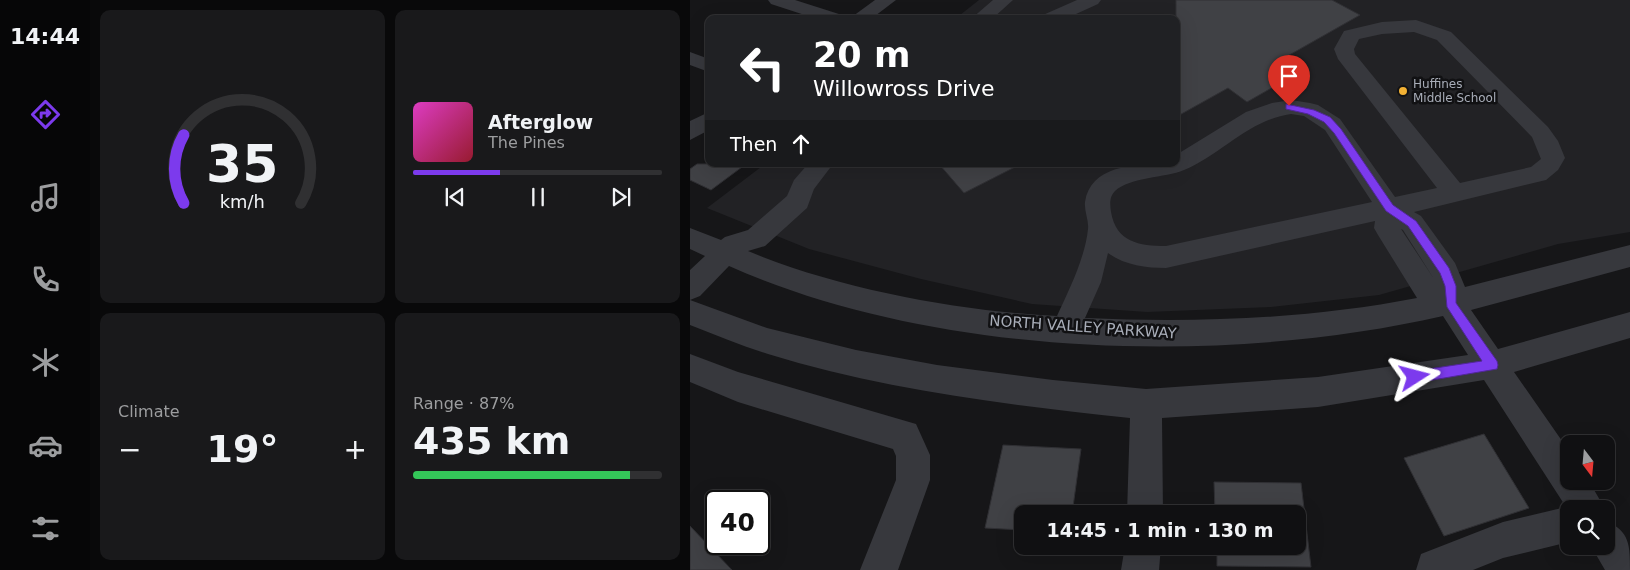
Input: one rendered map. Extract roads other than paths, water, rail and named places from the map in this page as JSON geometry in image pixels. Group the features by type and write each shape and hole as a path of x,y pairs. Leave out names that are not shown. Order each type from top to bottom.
{"street":[{"path":"777,0 824,15"},
{"path":"864,15 887,0"},
{"path":"985,15 1004,0"},
{"path":"1058,15 1092,0"},
{"path":"1101,228 1112,243 1128,253 1147,258 1166,257 1389,208 1538,174 1550,164 1553,158 1547,141 1444,36 1416,26 1382,28 1351,35 1344,49 1345,55 1454,193"},
{"path":"690,58 705,64"},
{"path":"1180,162 1247,119 1289,106 1311,112 1327,120 1338,131 1389,208 1387,228 1426,289 1451,304 1560,467"},
{"path":"690,132 705,122"},
{"path":"690,288 728,249 756,238 798,200 803,186 819,167"},
{"path":"1066,328 1087,282 1101,228 1097,203 1100,193 1107,184 1120,178 1164,167"},
{"name":"NORTH VALLEY PARKWAY","path":"690,238 728,249 834,292 949,316 1132,334 1212,334 1342,323 1451,304 1630,256"},
{"path":"690,312 767,341 856,364 956,382 1146,404 1318,392 1492,365 1630,325"},
{"path":"690,368 738,387 904,436 913,455 913,480 879,570"},
{"path":"1145,505 1146,404"},
{"path":"1435,570 1434,566 1503,540 1560,526"},
{"path":"1615,553 1626,570"},
{"path":"1140,570 1142,555"}],"place":[{"name":"Huffines Middle School","path":"1403,91"}]}
